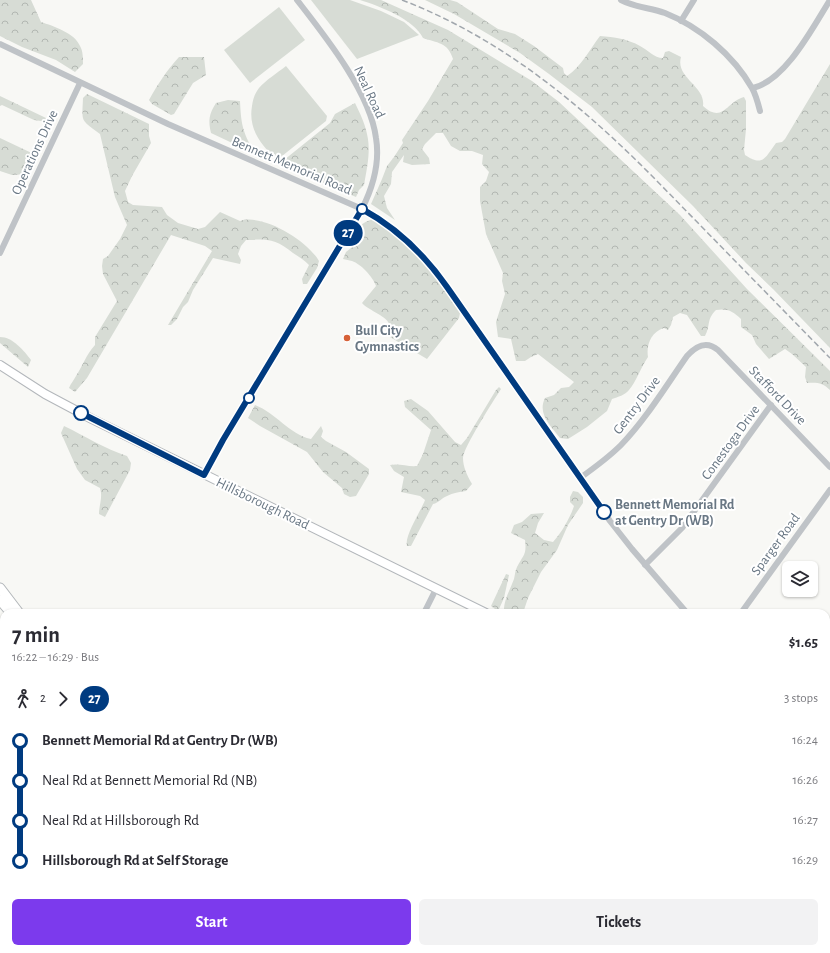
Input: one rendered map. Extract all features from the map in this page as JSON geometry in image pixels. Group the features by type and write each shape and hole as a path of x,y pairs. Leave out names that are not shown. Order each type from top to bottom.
{"highway":[{"path":"0,588 16,609"},
{"path":"0,600 8,609"}],"main road":[{"name":"Hillsborough Road","path":"0,365 67,406 478,609"}],"street":[{"name":"Neal Road","path":"204,475 223,440 362,209 369,193 376,165 377,142 372,121 362,97 338,55 297,0"},
{"path":"621,0 652,9 681,21 718,46 753,88 760,111"},
{"path":"681,21 694,0"},
{"path":"753,88 772,78 792,58 830,0"},
{"name":"Bennett Memorial Road","path":"0,44 173,126 362,209 397,231 430,264 610,521 684,609"},
{"name":"Operations Drive","path":"0,253 80,83"},
{"name":"Gentry Drive","path":"580,478 610,456 621,445 636,427 687,356 699,346 707,344"},
{"name":"Stafford Drive","path":"707,344 718,350 830,467"},
{"name":"Conestoga Drive","path":"645,564 682,528 771,406"},
{"name":"Sparger Road","path":"744,609 830,490"},
{"path":"426,609 436,589"}],"green space":[{"path":"0,0 31,0 41,22 69,34 77,41 82,50 83,64 75,72 56,60 22,47 0,36"},
{"path":"311,0 350,0 381,11 404,22 419,35 357,59"},
{"path":"360,0 381,0 448,30 532,81 559,102 680,215 747,289 830,371 830,390 820,384 807,383 805,377 806,367 785,349 769,359 756,344 752,335 741,327 741,319 732,312 723,309 716,310 711,317 705,336 701,336 687,315 680,313 673,317 668,330 664,328 659,330 650,340 648,357 632,387 621,396 612,399 607,411 587,427 568,439 560,438 546,420 543,404 545,398 554,395 561,388 569,387 574,382 538,354 525,361 516,361 511,339 498,337 496,322 505,294 502,281 503,273 486,234 480,201 480,187 486,181 489,172 482,164 483,155 472,151 460,151 451,146 443,133 436,133 422,149 429,158 430,164 412,165 403,162 404,155 392,172 391,184 384,196 387,208 395,220 371,204 387,166 403,143 402,140 428,101 453,59 451,53 445,46 423,38 412,25 404,19 377,6"},
{"path":"425,0 450,0 457,2 498,29 515,34 534,46 563,68 564,73 567,76 581,63 600,36 626,40 660,58 663,58 665,52 669,51 681,57 680,64 682,71 700,93 703,99 703,106 710,111 715,113 720,112 744,97 746,101 746,129 744,150 745,155 756,160 766,157 776,143 782,142 785,139 830,64 830,348 746,263 693,206 592,107 520,53 454,14"},
{"path":"279,7 305,40 250,83 224,50"},
{"path":"179,57 204,57 206,75 193,83 174,114 171,115 152,104 149,100 163,77"},
{"path":"286,66 327,116 326,121 277,160 257,136 251,114 256,92 268,79"},
{"path":"87,94 149,124 149,136 151,143 125,191 128,202 133,205 162,207 167,215 178,223 198,229 205,227 220,212 240,221 260,221 284,230 295,237 313,253 319,261 317,268 307,284 303,284 302,279 309,265 303,260 276,242 266,240 246,240 241,246 238,254 241,260 240,264 213,258 177,319 171,325 168,325 212,251 205,246 171,235 87,378 75,392 69,388 95,345 95,337 117,301 103,274 102,266 103,259 108,256 120,239 127,225 115,197 100,134 89,126 84,120 82,112 83,98"},
{"path":"0,96 46,118 52,124 51,126 2,105 0,106"},
{"path":"228,100 240,101 243,127 254,151 247,150 211,133 210,117 216,103"},
{"path":"355,103 365,125 369,152 364,185 359,190 356,197 279,164 330,123 335,114"},
{"path":"0,138 38,156 28,174 12,175 0,171"},
{"path":"374,219 405,239 431,269 454,300 460,313 459,318 427,359 390,337 389,322 362,303 376,286 372,279 359,265 352,261 343,259 346,252 351,248 352,238 357,229 369,220"},
{"path":"0,337 9,339 22,349 31,360 28,367 0,343"},
{"path":"499,387 501,389 479,424 464,453 464,465 472,484 466,491 449,495 433,504 411,546 407,546 410,530 425,500 420,496 401,492 404,477 394,471 390,465 397,464 417,466 423,454 431,430 405,407 404,401 411,399 428,411 455,442 461,445"},
{"path":"255,405 270,413 296,433 311,439 321,426 323,431 321,437 346,452 369,469 369,474 356,496 350,497 344,494 342,488 323,472 307,452 248,418"},
{"path":"64,426 103,446 127,456 131,463 130,470 105,517 99,514 101,498 100,488 85,480 77,469 61,433"},
{"path":"573,491 578,492 583,497 583,503 568,525 557,550 541,572 524,609 504,609 516,568 524,555 525,549 525,540 511,533 514,525 522,522 531,514 544,513 538,523 535,533 544,540 553,542 563,529 574,506 570,502 570,497"},
{"path":"506,574 509,575 504,598 499,609 495,609 491,606"}],"railway":[{"path":"402,0 473,34 506,54 569,100 628,152 830,358"}],"bus line":[{"name":"27","path":"81,413 204,475 223,440 362,209 397,231 430,264 604,512"}],"place":[{"name":"Bull City Gymnastics","path":"347,338"},
{"name":"Bennett Memorial Rd at Gentry Dr (WB)","path":"604,512"}]}
